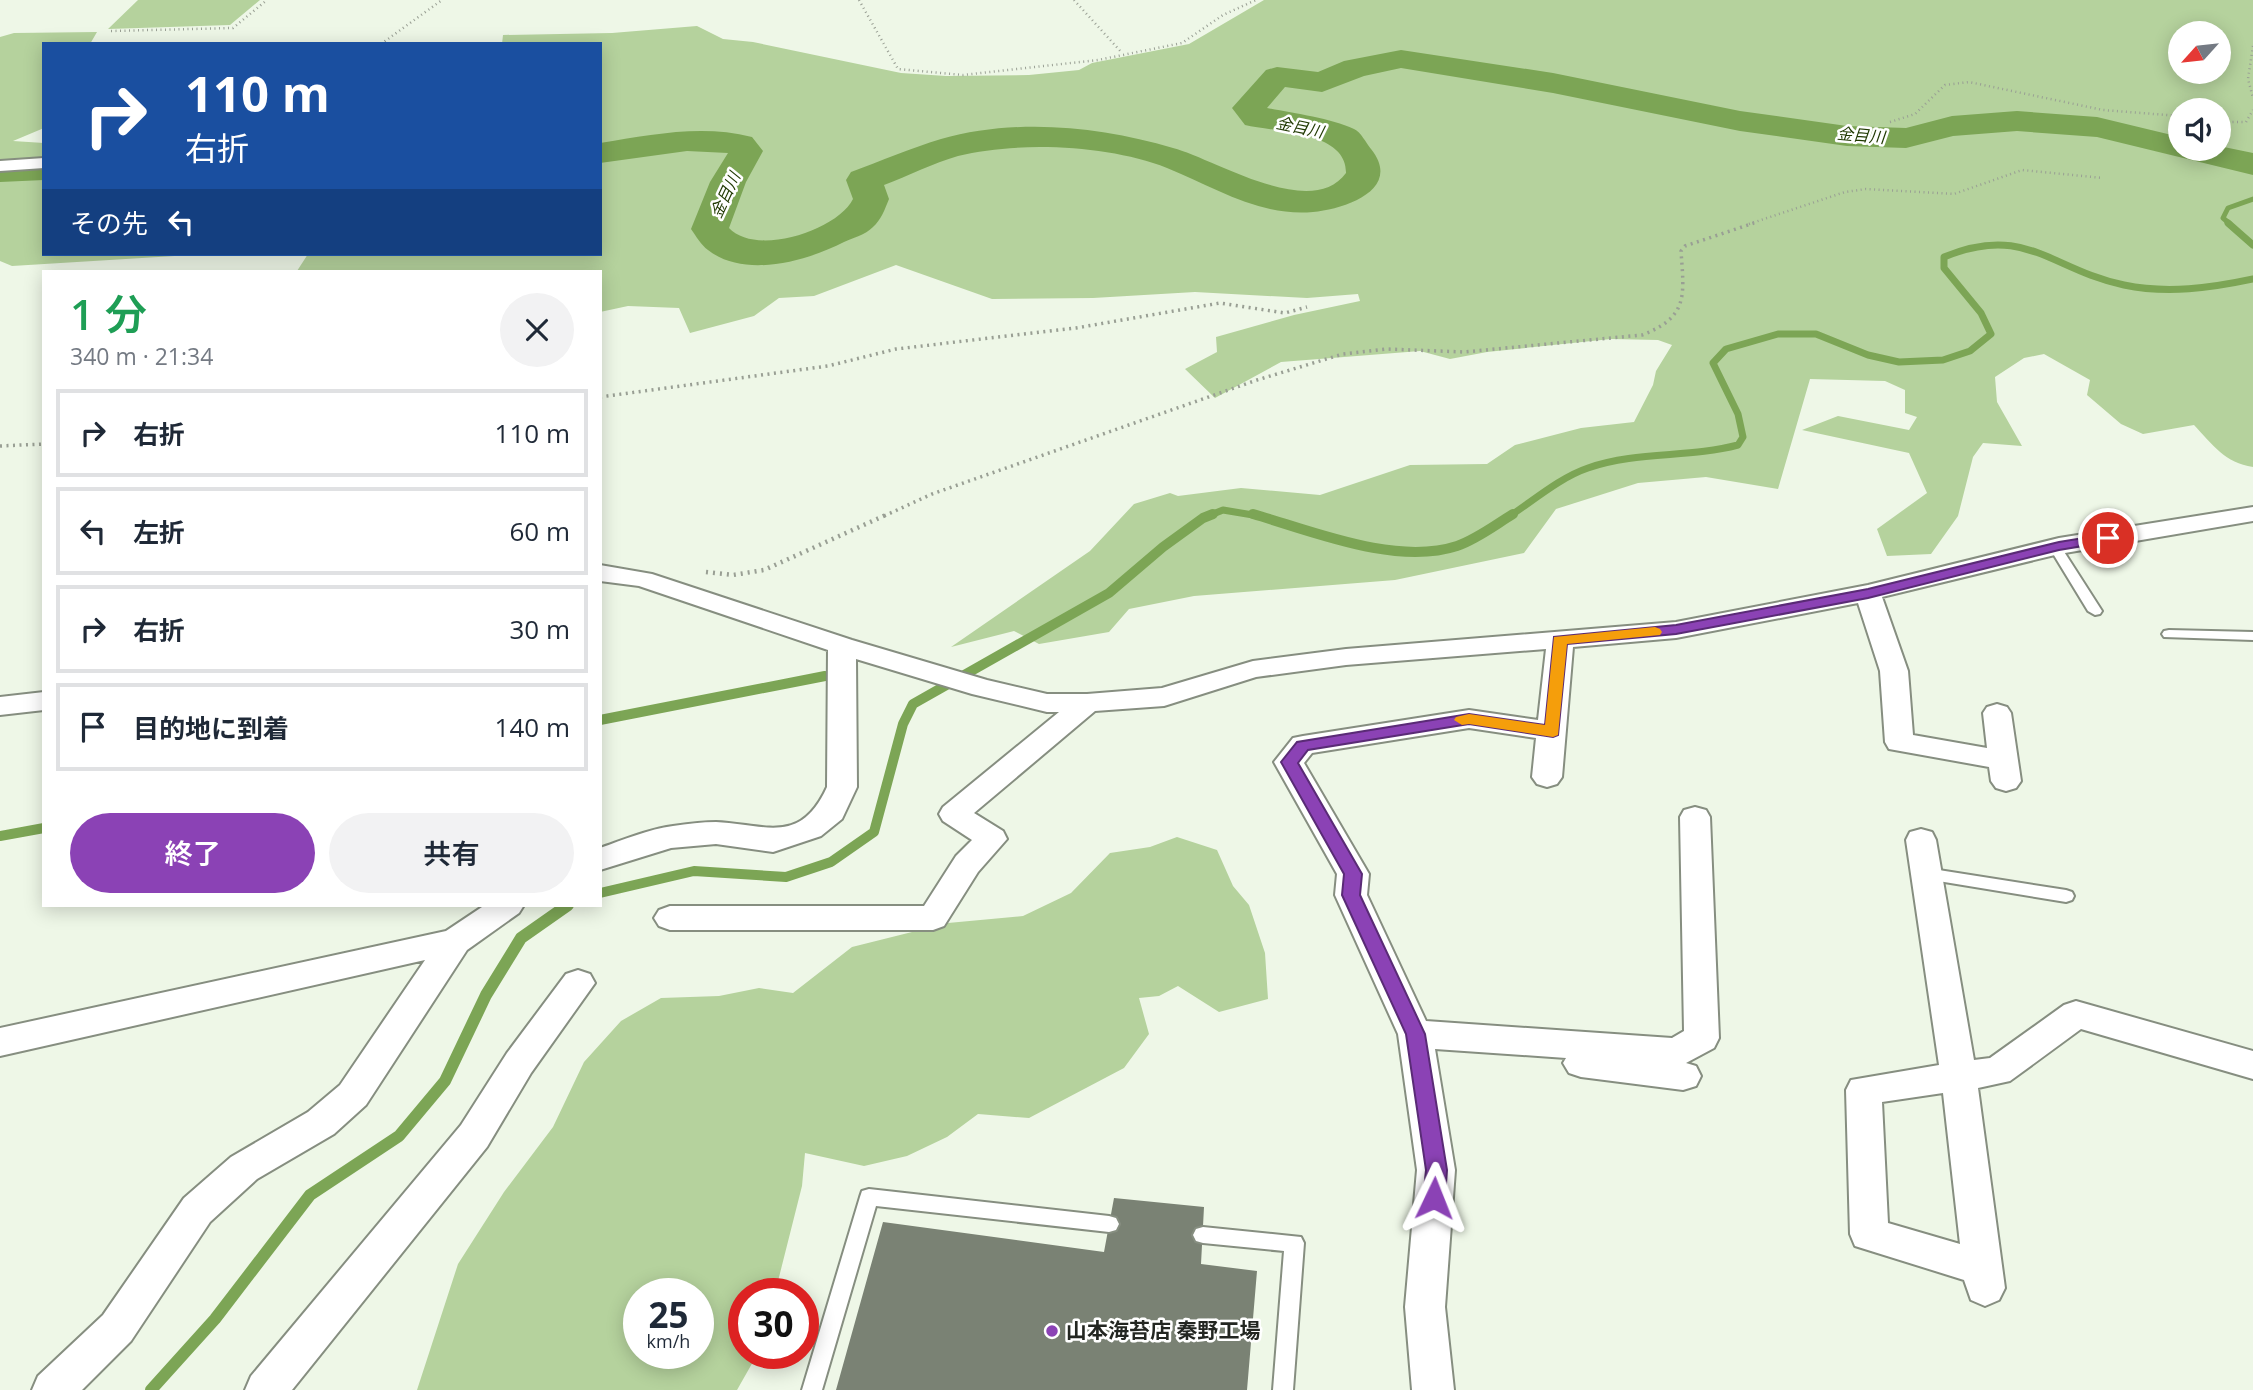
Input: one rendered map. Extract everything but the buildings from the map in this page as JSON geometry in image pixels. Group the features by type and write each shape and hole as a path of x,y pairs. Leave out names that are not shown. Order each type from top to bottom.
{"street":[{"path":"0,166 42,163"},
{"path":"602,573 642,579 842,646 982,688 1047,703 1087,704 1164,697 1253,669 1402,652 1676,630 1868,593 2055,547 2253,514"},
{"path":"1868,593 1894,671 1898,751 2004,771 1997,713"},
{"path":"1547,777 1560,640"},
{"path":"602,858 669,837 716,833 773,841 810,829 831,812 842,786 842,646"},
{"path":"0,706 42,701"},
{"path":"670,918 933,918 967,864 992,839 954,814 1087,704"},
{"path":"1433,1390 1425,1307 1436,1170 1415,1034 1351,895 1353,874 1289,762 1303,746 1469,719 1553,732"},
{"path":"1415,1034 1676,1052 1702,1038 1695,817"},
{"path":"1921,839 1959,1078 1984,1278 1869,1234 1864,1090 1959,1078 1998,1070 2076,1014 2253,1065"},
{"path":"0,1042 455,941 505,907"},
{"path":"52,1390 117,1328 197,1210 244,1168 321,1123 353,1095 455,941"},
{"path":"266,1390 474,1136 519,1063 578,983"},
{"path":"1548,1043 1552,1059 1683,1076"}],"lane":[{"path":"2055,547 2095,611"},
{"path":"2169,634 2253,636"},
{"path":"1926,874 2066,896"},
{"path":"812,1390 869,1197 1109,1224"},
{"path":"1203,1235 1294,1243 1283,1390"}],"path":[{"path":"111,31 233,28 267,0"},
{"path":"384,42 442,0"},
{"path":"859,0 898,69 963,75 1060,66 1182,43 1223,15 1256,0"},
{"path":"1074,0 1122,54"},
{"path":"2253,46 2248,79 2253,98"},
{"path":"1890,122 1914,114 1945,85 1969,82 2103,110 2168,115"},
{"path":"2231,122 2246,122 2253,110"},
{"path":"695,569 733,575 764,569 932,494 1257,380 1343,354 1386,349 1464,352 1642,335 1663,328 1678,314 1683,296 1681,251 1685,246 1845,192 1890,188 1938,195 1954,194 2022,170 2103,178"},
{"path":"602,397 828,366 896,349 1076,328 1220,303 1285,313 1307,307"},
{"path":"0,446 42,444"}],"green space":[{"path":"138,0 260,0 230,25 108,29"},
{"path":"1264,0 2253,0 2253,467 2227,457 2194,425 2143,434 2121,424 2087,395 2090,380 2044,354 2024,358 1995,377 1997,402 2022,446 1983,443 1973,457 1958,516 1931,554 1887,556 1877,529 1927,493 1909,453 1802,430 1838,416 1909,430 1917,417 1905,413 1905,390 1885,381 1810,379 1778,489 1706,477 1638,483 1556,509 1524,553 1395,580 1194,596 1129,609 1109,632 1039,644 1014,631 951,647 1090,551 1134,504 1170,493 1178,496 1241,488 1320,495 1410,465 1487,464 1515,445 1581,428 1634,422 1653,385 1656,371 1672,345 1658,340 1611,339 1487,352 1450,359 1420,351 1281,362 1215,398 1185,369 1217,352 1216,337 1294,315 1360,301 1358,294 1307,298 1195,292 1093,298 992,299 896,265 814,296 779,298 754,316 690,333 679,308 628,306 602,312 602,270 298,270 307,256 602,256 602,42 502,42 503,35 612,33 697,26 723,39 753,42 901,73 946,76 1029,75 1079,70 1092,63 1189,44"},
{"path":"97,32 91,42 42,42 42,129 13,141 42,143 42,256 174,256 12,266 0,261 0,37 14,33"},
{"path":"1177,837 1217,850 1233,886 1249,905 1265,953 1268,999 1219,1012 1178,986 1159,996 1139,998 1149,1034 1124,1068 1029,1118 978,1114 947,1137 907,1156 864,1166 805,1153 802,1186 779,1278 728,1278 728,1369 749,1369 737,1390 417,1390 458,1264 504,1192 553,1127 584,1062 621,1021 661,998 719,996 759,988 793,993 852,947 948,923 1023,916 1071,893 1110,853 1150,847"}],"waterway":[{"name":"金目川","path":"602,153 687,141 740,144 746,151 728,182 710,229 721,242 752,253 788,250 823,238 856,222 864,214 871,199 864,180 951,147 1014,138 1057,137 1133,147 1178,160 1249,192 1289,200 1313,201 1344,194 1357,184 1364,173 1364,163 1344,137 1282,120 1257,118 1249,108 1277,77 1322,82 1355,68 1401,59 1553,83 1740,121 1847,136 1906,138 1952,126 2017,121 2097,127 2168,144"},
{"name":"金目川","path":"2231,159 2253,164"},
{"name":"金目川","path":"0,171 42,169"},
{"path":"2230,224 2223,218 2228,208 2253,199"},
{"path":"2228,223 2253,245"},
{"path":"1511,515 1558,483 1588,468 1625,459 1701,452 1738,445 1743,437 1738,414 1713,363 1726,349 1778,334 1816,334 1868,355 1899,362 1943,360 1970,351 1991,334 1981,313 1944,268 1944,257 1972,248 1996,245 2018,247 2099,278 2140,288 2189,289 2253,279"},
{"path":"602,893 694,871 786,877 831,862 874,832 903,724 913,704 1109,593 1163,547 1203,518 1223,510 1259,516"},
{"path":"1253,514 1354,544 1408,552 1457,546 1479,536 1511,515"},
{"path":"602,720 825,676"},
{"path":"0,836 42,828"},
{"path":"151,1390 215,1319 310,1195 399,1136 445,1081 486,995 521,938 565,907"}],"slow traffic":[{"path":"1462,720 1553,732 1560,640 1655,632"}],"place":[{"name":"山本海苔店 秦野工場","path":"1052,1331"}],"route":[{"path":"1434,1198 1436,1170 1415,1034 1351,895 1353,874 1289,762 1303,746 1469,719 1553,732 1560,640 1676,630 1868,593 2059,546 2108,538"}]}
